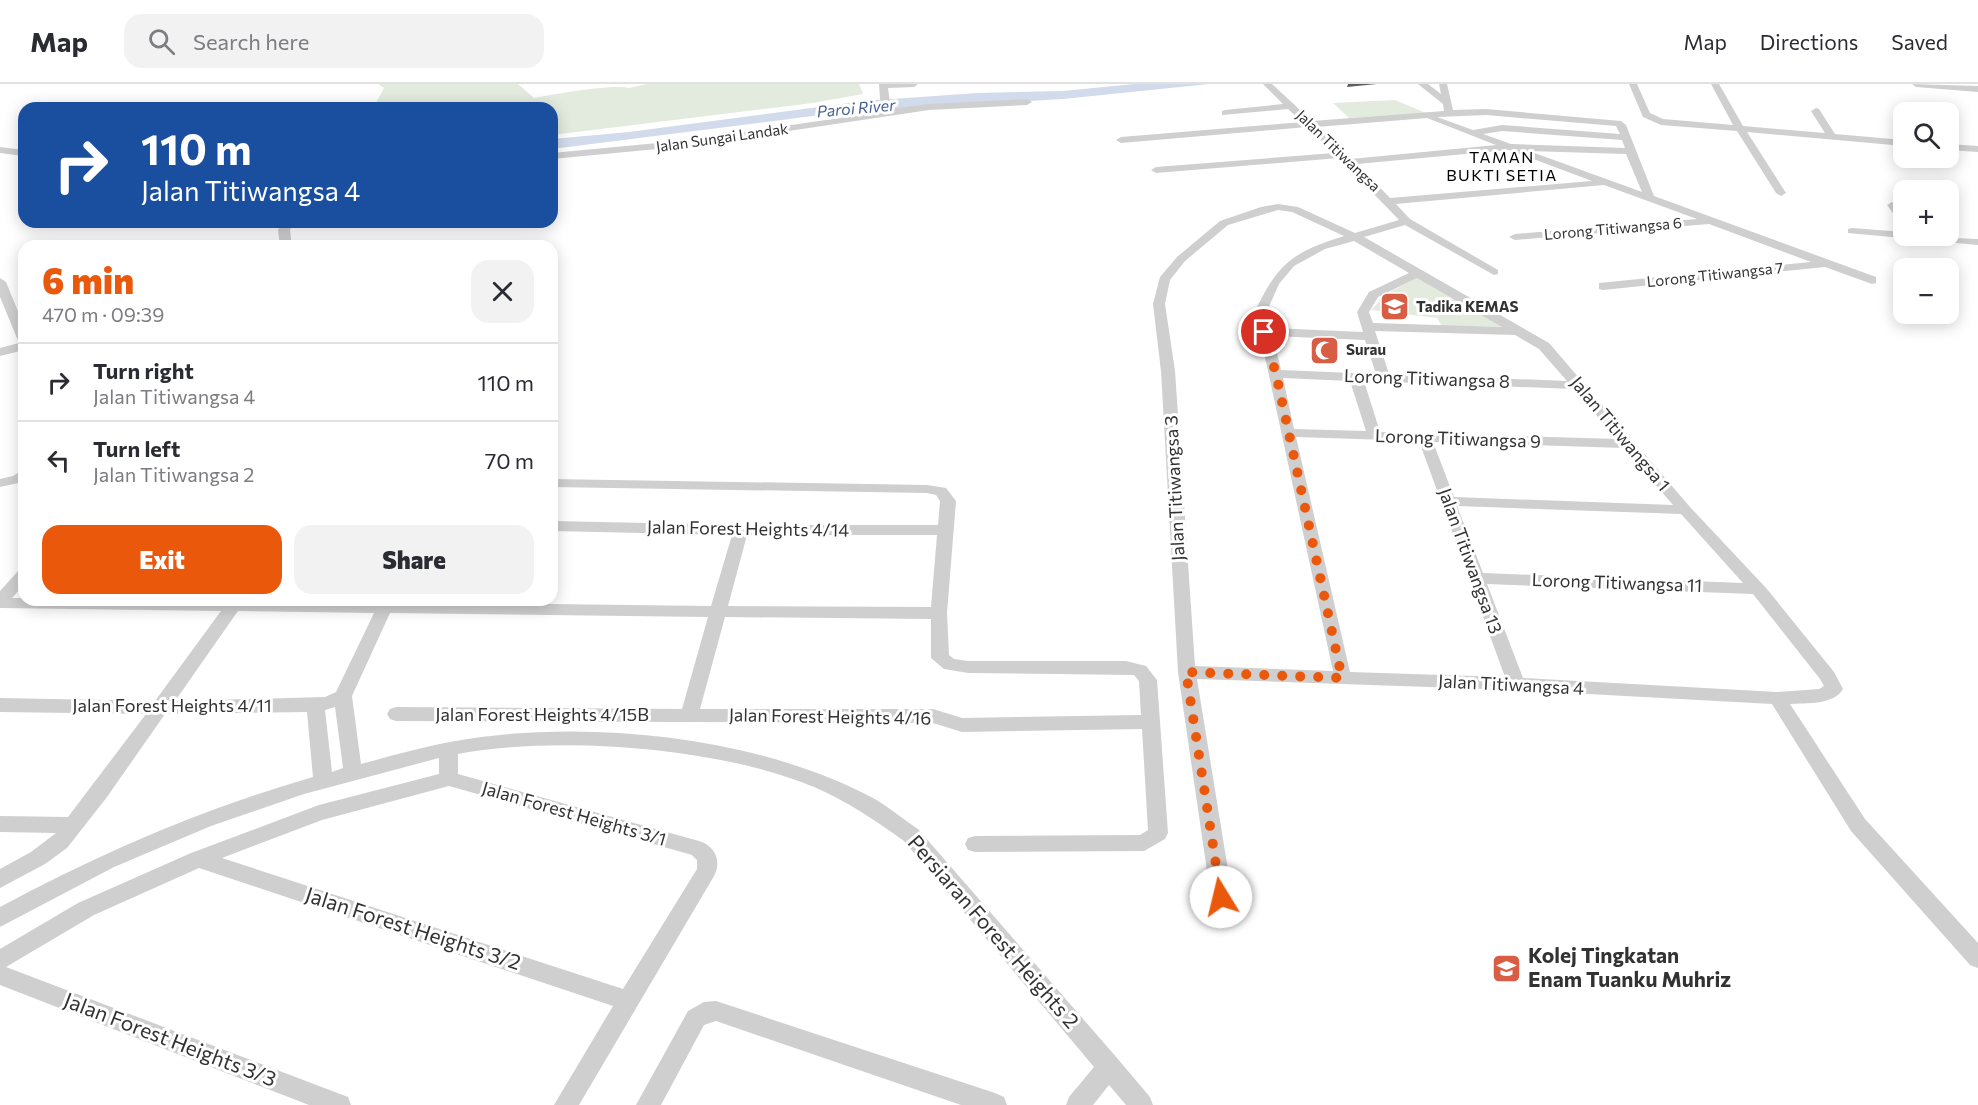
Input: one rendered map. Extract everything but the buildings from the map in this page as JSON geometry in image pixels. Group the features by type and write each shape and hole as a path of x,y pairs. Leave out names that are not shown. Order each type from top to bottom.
{"street":[{"path":"886,111 884,88 914,84"},
{"name":"Jalan Titiwangsa","path":"1267,84 1346,158 1406,221 1494,272"},
{"path":"1422,84 1445,102"},
{"path":"1443,84 1449,114"},
{"path":"1633,84 1646,115 1650,119 1661,122 1893,142"},
{"path":"1715,84 1740,129 1781,193"},
{"path":"1916,84 1978,89"},
{"name":"Jalan Sungai Landak","path":"558,155 689,143 886,111 1027,102"},
{"path":"1225,113 1292,106"},
{"path":"1816,111 1833,138"},
{"path":"1121,140 1486,112 1614,122 1621,125 1650,199"},
{"path":"1427,116 1872,280"},
{"path":"1472,133 1502,128 1626,136"},
{"path":"1156,170 1510,147 1630,151"},
{"path":"1959,148 1978,149"},
{"path":"0,150 18,152"},
{"path":"1388,201 1606,182"},
{"name":"Jalan Titiwangsa 3","path":"1225,919 1186,672 1168,371 1159,304 1164,280 1180,260 1224,223 1265,209 1278,207 1294,209 1357,238"},
{"path":"1342,678 1261,311 1274,283 1290,264 1321,247 1357,238 1406,221"},
{"name":"Lorong Titiwangsa 6","path":"1515,237 1712,221"},
{"path":"1852,231 1893,234"},
{"name":"Jalan Titiwangsa 1","path":"1357,238 1544,346 1685,510 1757,588 1828,676 1834,689"},
{"path":"1959,240 1978,242"},
{"name":"Lorong Titiwangsa 7","path":"1603,286 1827,264"},
{"path":"1384,378 1363,312 1373,295 1418,273"},
{"path":"0,282 18,328"},
{"path":"1264,332 1522,332"},
{"path":"0,352 18,346"},
{"name":"Lorong Titiwangsa 8","path":"1276,374 1578,385"},
{"path":"1356,377 1374,436"},
{"name":"Lorong Titiwangsa 9","path":"1289,433 1628,444"},
{"name":"Jalan Titiwangsa 13","path":"1424,437 1516,684"},
{"path":"0,483 18,478"},
{"path":"558,483 941,491 948,501 939,613 940,658 950,665 1126,667 1140,670 1148,680 1158,833 1144,843 975,844"},
{"path":"1447,501 1685,510"},
{"name":"Jalan Forest Heights 4/14","path":"558,526 741,530 945,530"},
{"path":"689,716 741,530"},
{"name":"Lorong Titiwangsa 11","path":"1476,578 1757,588"},
{"path":"0,602 18,581"},
{"path":"0,602 18,602"},
{"path":"0,879 38,858 60,842 100,792 232,606"},
{"path":"353,773 343,696 386,606"},
{"path":"486,606 718,613 939,613"},
{"name":"Jalan Titiwangsa 4","path":"1186,672 1516,684 1777,698 1822,695 1834,689"},
{"name":"Jalan Forest Heights 4/11","path":"0,705 159,708 315,705 328,703 343,696"},
{"path":"1777,698 1858,825 1978,958"},
{"path":"315,705 323,781"},
{"name":"Jalan Forest Heights 4/15B","path":"396,714 513,712 689,716"},
{"name":"Jalan Forest Heights 4/16","path":"689,716 933,716 962,725 1150,722"},
{"name":"Persiaran Forest Heights 2","path":"0,918 95,867 153,841 323,781 448,749 531,740 652,744 743,756 777,765 819,781 868,804 910,835 1141,1105"},
{"path":"0,960 86,909 198,859 319,813 449,779 448,749"},
{"name":"Jalan Forest Heights 3/1","path":"449,779 699,849 707,857 706,870 628,1001"},
{"path":"0,824 73,825"},
{"name":"Jalan Forest Heights 3/2","path":"198,859 628,1001"},
{"name":"Jalan Forest Heights 3/3","path":"0,975 339,1105"},
{"path":"566,1105 628,1001"},
{"path":"648,1105 696,1018 705,1012 716,1011 995,1105"},
{"path":"1078,1105 1109,1066"}],"shaded area":[{"path":"378,84 518,84 534,98 583,90 610,87 629,88 647,84 859,84 863,94 813,103 558,134 558,102 376,102 384,88"},
{"path":"1395,100 1426,113 1349,118 1333,103"},
{"path":"1419,277 1508,327 1442,326 1437,318 1371,310 1386,294"}],"water":[{"name":"Paroi River","path":"1134,84 1209,84 1063,99 844,112 558,148 558,138 629,132 864,101 977,93 1063,91"}],"place":[{"name":"Tadika KEMAS","path":"1395,307"},
{"name":"Surau","path":"1325,350"},
{"name":"Kolej Tingkatan Enam Tuanku Muhriz","path":"1507,968"}],"district":[{"name":"TAMAN BUKTI SETIA","path":"1502,166"}],"route":[{"path":"1221,897 1186,672 1342,678 1276,374 1264,332"}]}
